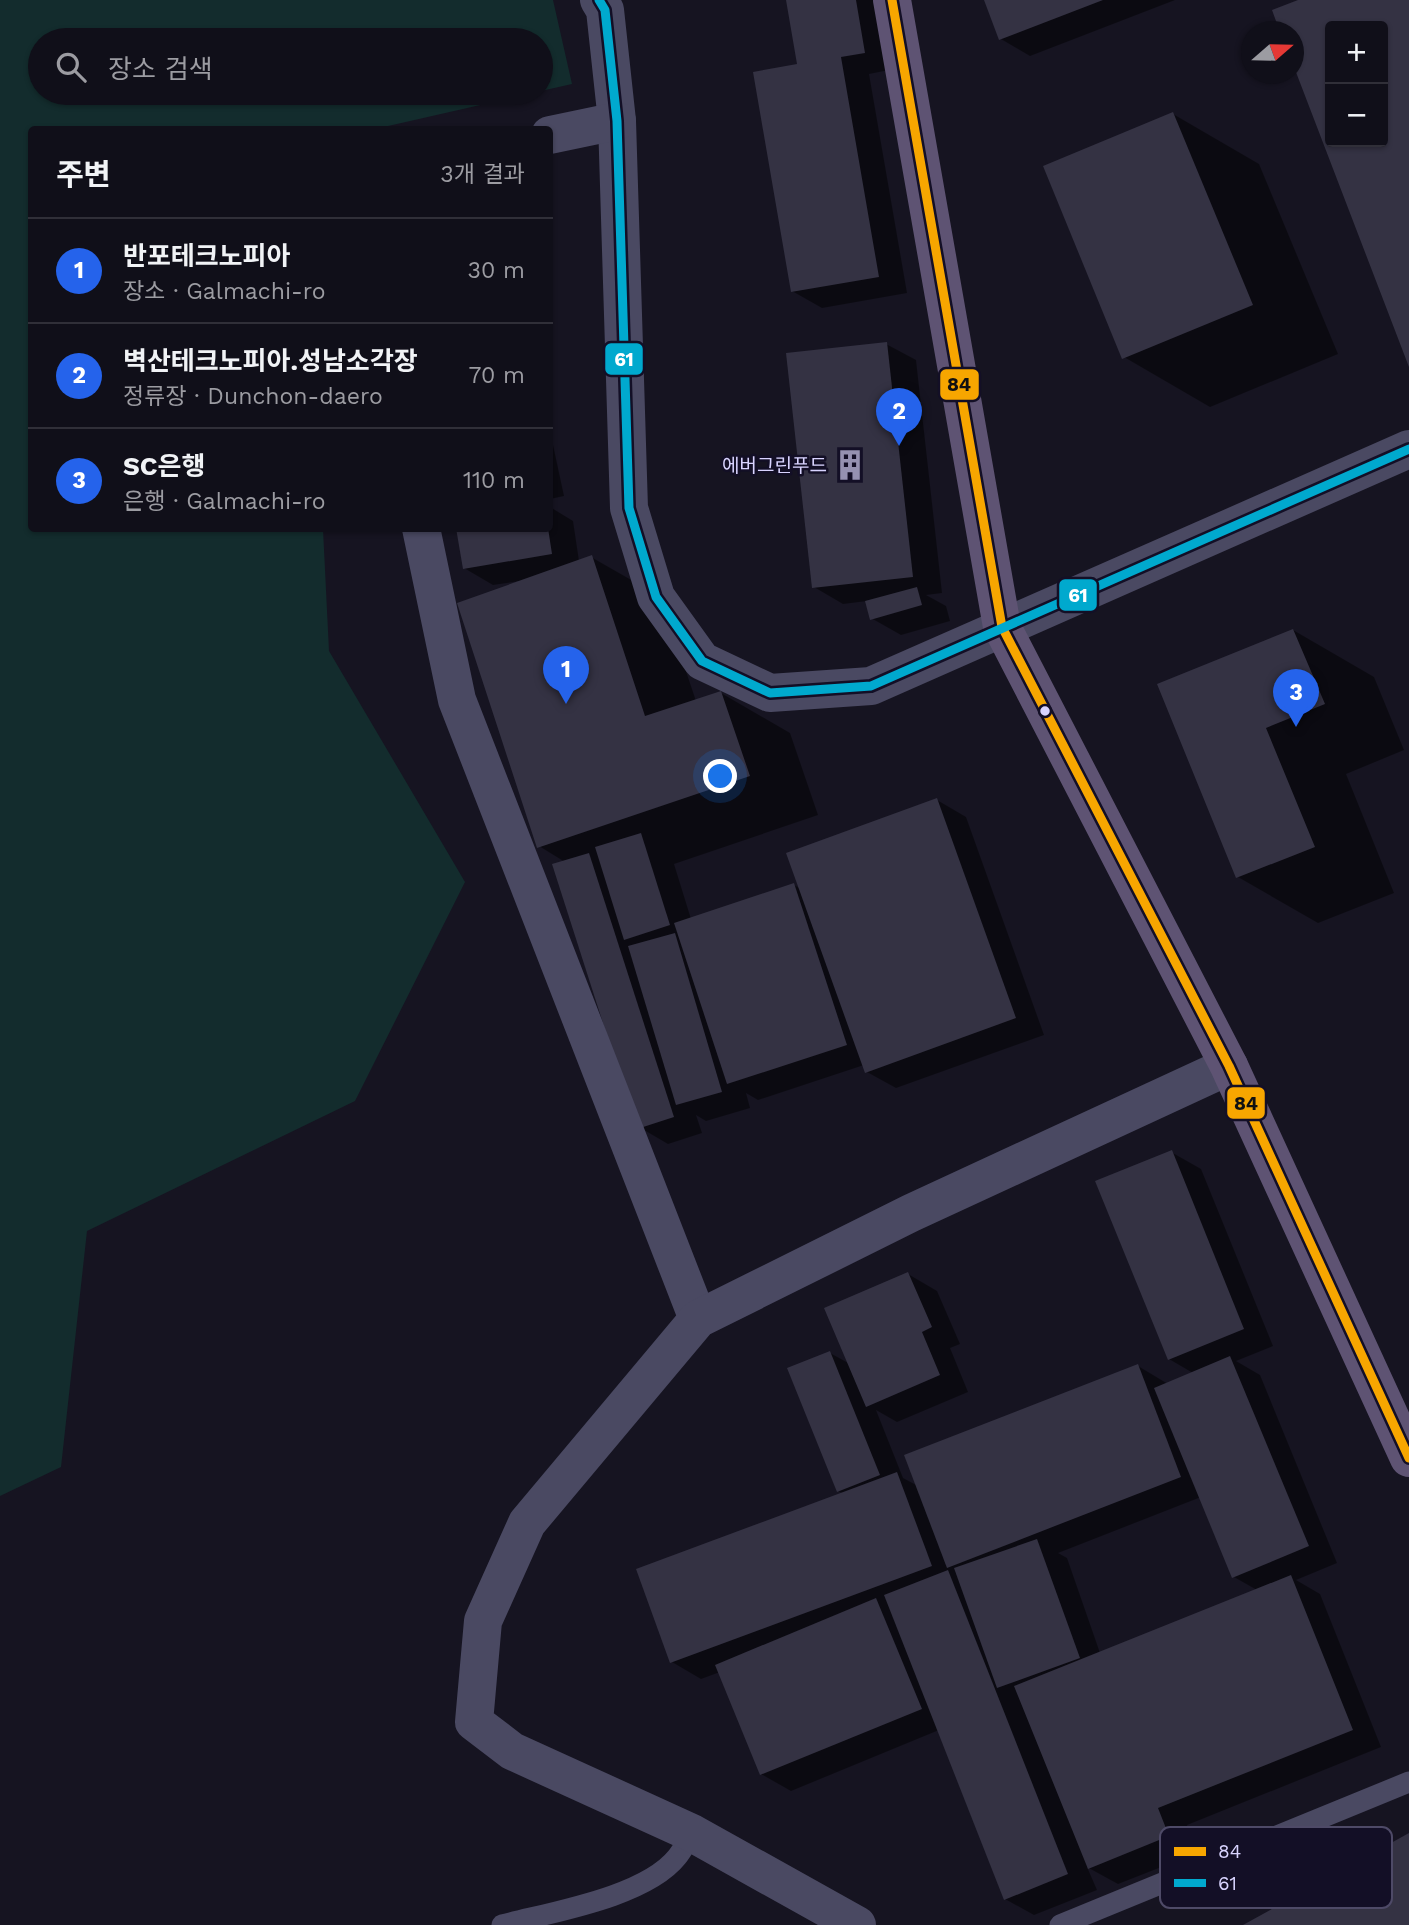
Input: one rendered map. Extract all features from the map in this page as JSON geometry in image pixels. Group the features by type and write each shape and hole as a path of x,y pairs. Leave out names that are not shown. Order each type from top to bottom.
{"main road":[{"path":"892,0 1002,627 1229,1066 1409,1458"}],"street":[{"path":"599,0 605,10 617,121 629,508 656,597 702,661 770,693 871,686 1409,449"},
{"path":"553,134 617,121"},
{"path":"422,532 457,700 698,1320"},
{"path":"857,1925 692,1833 512,1751 474,1722 483,1620 527,1523 698,1320 911,1213 1229,1066"}],"lane":[{"path":"1299,1827 1409,1782"},
{"path":"502,1925 607,1896 654,1877 677,1858 692,1833"},
{"path":"1060,1925 1160,1884"}],"green space":[{"path":"0,0 553,0 572,84 553,88 553,28 28,28 28,105 480,105 388,126 28,126 28,532 323,532 329,651 465,882 355,1101 87,1231 61,1467 0,1496"}],"building":[{"path":"786,0 856,0 865,53 841,57 879,277 791,292 753,72 797,64"},
{"path":"984,0 1103,0 999,40"},
{"path":"1298,0 1409,0 1409,367 1301,84 1304,84 1304,21 1276,21 1272,10"},
{"path":"1173,112 1253,305 1122,359 1043,166"},
{"name":"에버그린푸드","path":"887,342 913,577 812,588 786,353"},
{"path":"457,532 549,532 552,554 463,569"},
{"path":"592,555 645,716 721,691 750,776 537,848 457,603"},
{"path":"917,587 922,605 870,620 865,601"},
{"path":"1293,629 1325,704 1266,728 1315,847 1236,878 1157,684"},
{"path":"937,798 1016,1018 865,1073 786,853"},
{"path":"641,833 670,925 624,940 595,847"},
{"path":"589,853 674,1117 637,1129 552,864"},
{"path":"794,883 847,1045 727,1084 674,923"},
{"path":"675,933 722,1092 676,1105 628,946"},
{"path":"1172,1150 1244,1329 1168,1360 1095,1181"},
{"path":"908,1272 932,1327 922,1332 940,1375 866,1407 824,1308"},
{"path":"830,1351 880,1475 837,1492 787,1368"},
{"path":"1230,1356 1309,1546 1232,1578 1154,1388"},
{"path":"1138,1364 1181,1477 947,1568 904,1455"},
{"path":"897,1472 932,1566 670,1663 636,1569"},
{"path":"1037,1539 1080,1658 997,1688 954,1568"},
{"path":"948,1570 1068,1874 1004,1900 884,1595"},
{"path":"1291,1575 1353,1730 1158,1808 1165,1827 1160,1827 1160,1840 1088,1869 1014,1686"},
{"path":"876,1598 922,1709 760,1775 715,1665"},
{"path":"1409,1833 1409,1925 1243,1925 1274,1908 1392,1908 1392,1842"}],"transit line":[{"name":"61","path":"599,0 605,10 617,121 629,508 656,597 702,661 770,693 871,686 1409,449"},
{"name":"84","path":"892,0 1002,627 1229,1066 1409,1458"}],"place":[{"name":"벽산테크노피아.성남소각장","path":"899,446"},
{"name":"에버그린푸드","path":"850,465"},
{"name":"반포테크노피아","path":"566,704"},
{"name":"SC은행","path":"1296,727"}]}
